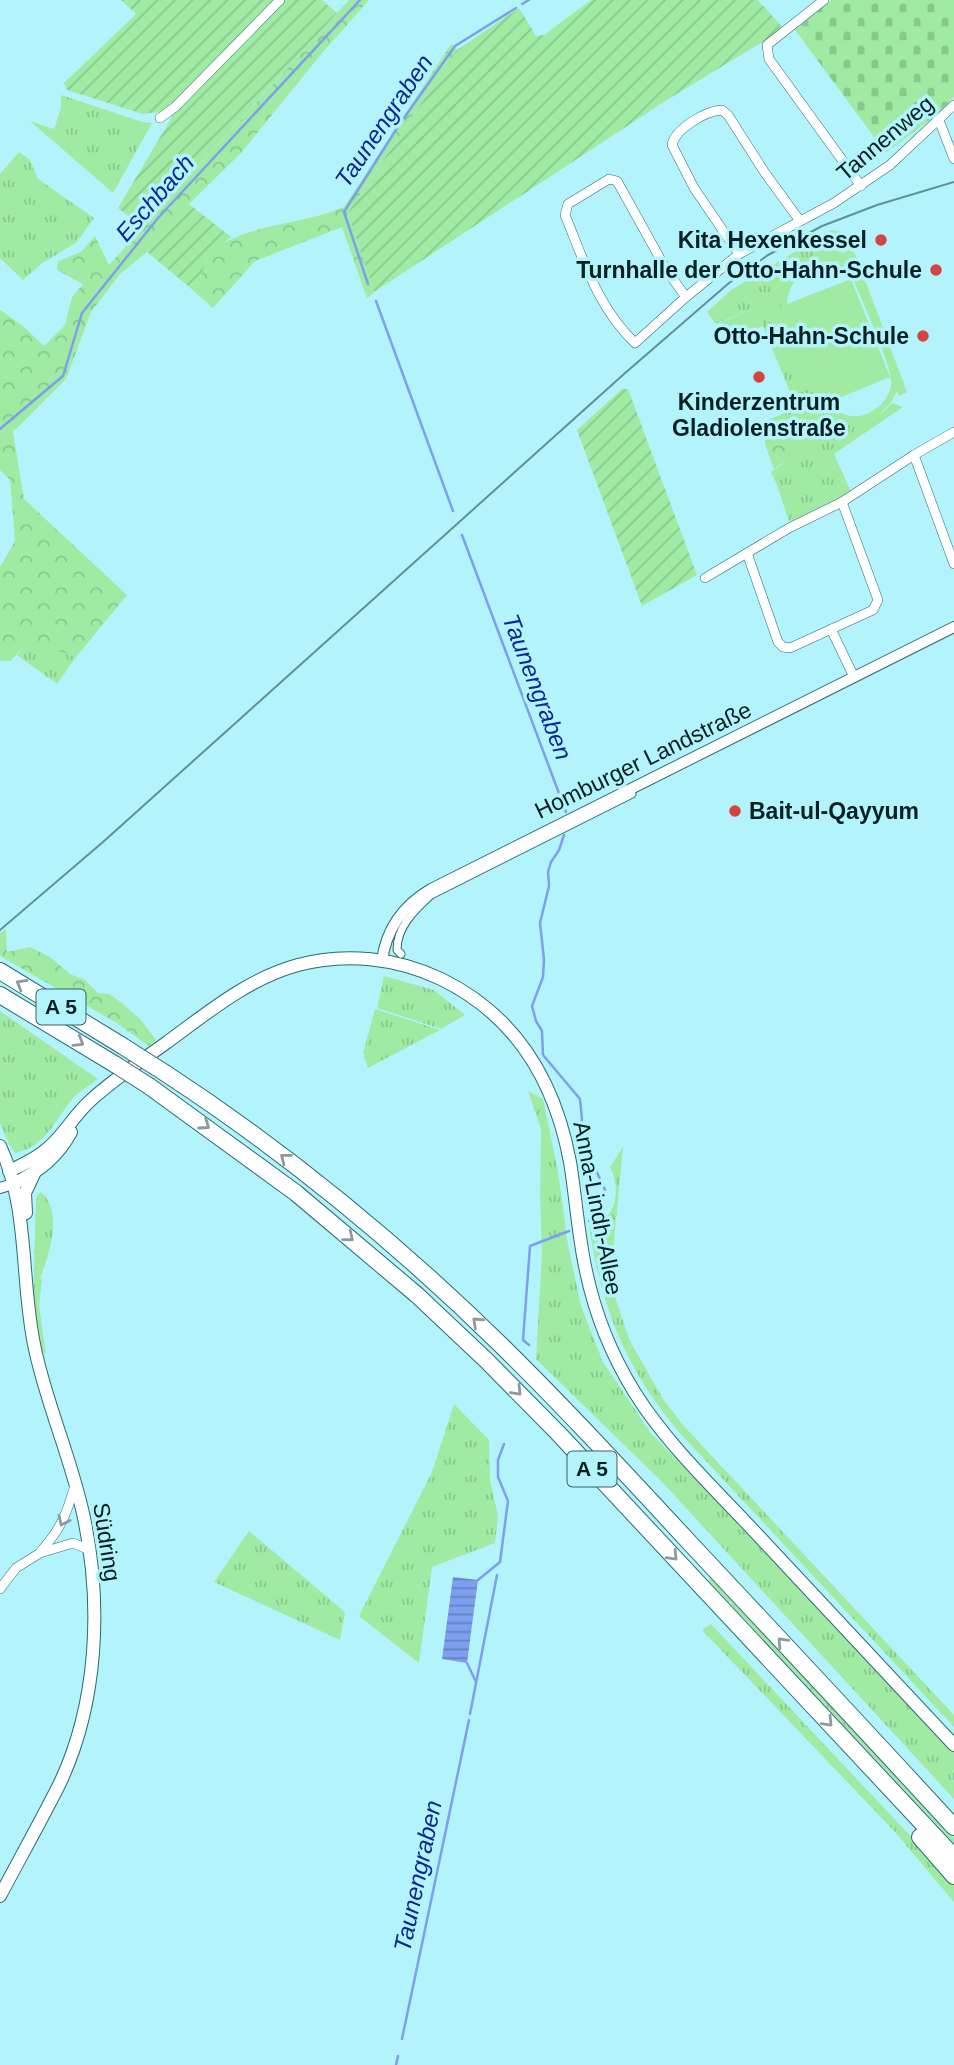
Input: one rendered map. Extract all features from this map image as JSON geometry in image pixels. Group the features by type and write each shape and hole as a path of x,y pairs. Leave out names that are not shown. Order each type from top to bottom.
{"highway":[{"name":"A 5","path":"0,971 165,1073 264,1142 324,1188 432,1280 502,1345 575,1420 954,1827"},
{"name":"A 5","path":"0,995 149,1086 251,1159 417,1295 487,1360 558,1433 954,1857"},
{"path":"867,1764 901,1814 954,1876"},
{"path":"912,1781 954,1818"}],"main road":[{"name":"Anna-Lindh-Allee","path":"83,1107 114,1080 255,982 274,973 327,960 359,958 418,970 455,986 499,1018 520,1041 544,1077 558,1110 590,1291 607,1338 636,1394 683,1454 954,1745"},
{"path":"26,1272 29,1251 25,1194 34,1174 66,1141 83,1107"},
{"path":"5,1179 45,1151 83,1107"},
{"name":"Südring","path":"0,1146 5,1179 19,1215 35,1350 75,1485 90,1550 94,1598 93,1660 78,1732 61,1781 0,1896"},
{"path":"5,1179 34,1174"}],"street":[{"path":"160,118 175,107 280,0"},
{"path":"824,0 767,44 769,59 861,186"},
{"name":"Tannenweg","path":"686,297 667,271 617,181 609,179 568,204 565,215 599,297 619,328 635,343 739,254 834,204 890,165 954,105"},
{"path":"739,254 694,188 671,145 675,136 712,111 722,110 728,115 800,221"},
{"path":"939,120 954,159"},
{"path":"705,578 789,528 842,502 881,475 954,432"},
{"path":"914,455 954,564"},
{"path":"747,553 778,642 783,647 790,648 873,610 878,600 842,502"},
{"name":"Homburger Landstraße","path":"382,961 387,940 399,917 409,905 431,889 954,627"},
{"path":"831,629 854,677"},
{"path":"401,954 397,950 397,941 404,924 431,895 943,635"},
{"path":"40,1553 57,1533 67,1515 75,1485"},
{"path":"0,1589 16,1568 40,1553 74,1543 90,1550"}],"green space":[{"path":"121,0 322,0 337,13 143,227 118,208 172,117 166,111 143,114 67,90 64,83 136,14"},
{"path":"349,0 369,0 241,153 189,204 147,252 120,274 91,312 66,379 13,432 24,499 127,595 76,657 29,640 11,661 0,661 0,567 15,541 10,480 0,470 0,310 22,325 44,346 65,325 72,297 83,284 57,270 58,261 81,252 95,236 109,265"},
{"path":"591,0 758,0 784,29 670,98 374,292 348,213 457,50 519,8 536,36 544,35"},
{"path":"831,0 954,0 954,97 936,115 886,153 795,30"},
{"path":"451,44 457,50 348,213 374,292 367,298 342,227 255,261 213,308 188,286 200,282 208,256 235,237 344,207"},
{"path":"61,95 152,123 113,193 30,121 54,129 61,108"},
{"path":"19,152 30,160 38,179 94,218 77,242 41,264 23,280 0,258 0,174"},
{"path":"189,204 231,237 206,258 200,282 188,286 147,252"},
{"path":"831,230 840,232 846,265 836,261 790,272 782,293 783,313 788,328 783,331 805,387 811,385 823,408 838,420 882,413 892,403 903,407 834,454 851,492 790,525 771,472 807,448 802,434 793,423 773,429 753,425 797,409 755,307 716,324 707,312 731,290"},
{"path":"853,248 907,392 899,396 897,391 878,415 859,422 839,420 829,414 821,405 812,386 805,388 783,330 788,328 780,295 788,275 795,268 814,261 824,260 845,265 842,253","holes":["818,265 841,270 853,278 891,377 891,386 885,400 861,416 845,414 827,403 890,377 851,279 787,304 796,279"]},
{"path":"755,307 763,326 727,341 720,323"},
{"path":"622,389 628,389 697,575 642,606 577,430"},
{"path":"793,423 802,434 807,448 799,459 785,462 774,469 765,444 764,430 774,430"},
{"path":"29,639 76,657 57,684 17,655"},
{"path":"6,929 7,952 30,947 50,957 70,974 85,980 98,993 109,994 122,1003 141,1020 156,1040 149,1046 115,1022 0,956 0,933"},
{"path":"384,976 434,990 465,1015 441,1029 377,1008"},
{"path":"375,1009 440,1030 368,1068 363,1053"},
{"path":"0,1011 98,1079 75,1096 43,1138 26,1150 15,1153 0,1123"},
{"path":"528,1091 543,1099 581,1306 603,1362 650,1432 954,1751 954,1799 663,1483 536,1359 542,1252 541,1129"},
{"path":"623,1147 610,1283 630,1341 663,1399 683,1425 954,1715 954,1727 678,1431 643,1383 618,1336 609,1311 589,1227 612,1210 616,1191 610,1167"},
{"path":"41,1192 52,1211 53,1222 50,1246 40,1279 39,1306 46,1354 39,1349 33,1309 36,1197"},
{"path":"454,1404 489,1440 490,1480 498,1516 495,1543 432,1567 419,1663 359,1616 432,1472"},
{"path":"249,1531 345,1612 340,1640 214,1582"},
{"path":"710,1577 954,1838 954,1843 731,1605 732,1602 728,1602 709,1581"},
{"path":"711,1624 935,1862 954,1885 954,1902 895,1832 702,1630"}],"water":[{"path":"453,1577 478,1580 467,1663 442,1659"}],"waterway":[{"name":"Eschbach","path":"0,429 63,376 82,313 158,218 360,0"},
{"name":"Taunengraben","path":"522,4 529,0"},
{"name":"Taunengraben","path":"368,284 344,212 399,125 455,46 516,8"},
{"name":"Taunengraben","path":"376,301 453,511"},
{"name":"Taunengraben","path":"462,535 566,812"},
{"name":"Taunengraben","path":"564,835 548,872 549,886 540,923 543,977 532,1006 542,1031 543,1055 580,1099 582,1119 579,1133 605,1190 599,1208 589,1221"},
{"name":"Taunengraben","path":"529,1345 523,1340 530,1246 569,1231"},
{"name":"Taunengraben","path":"478,1580 500,1562 508,1501 498,1477 498,1460 504,1444"},
{"name":"Taunengraben","path":"470,1714 497,1575"},
{"path":"467,1663 476,1682"},
{"name":"Taunengraben","path":"402,2039 469,1720"},
{"name":"Taunengraben","path":"396,2065 398,2056"}],"tram line":[{"path":"0,930 103,842 729,283 768,255 822,226 877,205 954,182"}],"place":[{"name":"Kita Hexenkessel","path":"881,240"},
{"name":"Turnhalle der Otto-Hahn-Schule","path":"936,270"},
{"name":"Otto-Hahn-Schule","path":"923,336"},
{"name":"Kinderzentrum Gladiolenstraße","path":"759,377"},
{"name":"Bait-ul-Qayyum","path":"735,811"}]}
